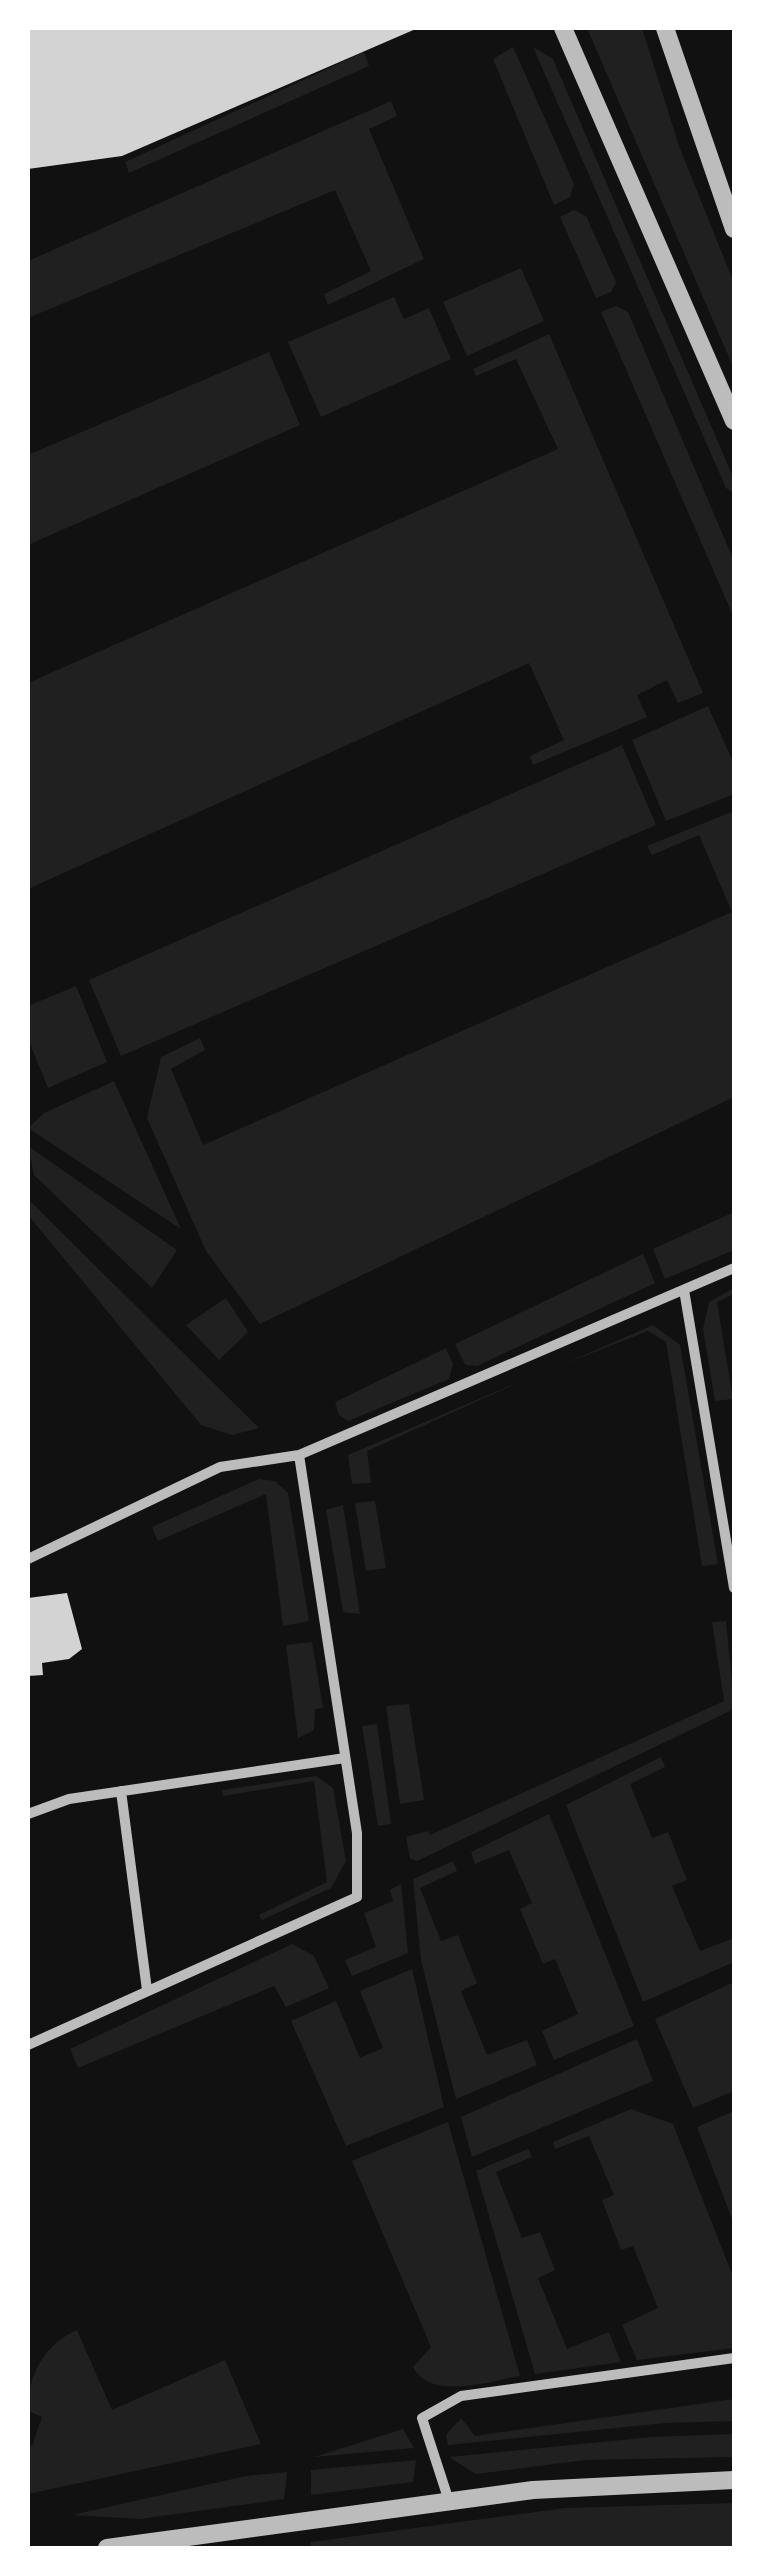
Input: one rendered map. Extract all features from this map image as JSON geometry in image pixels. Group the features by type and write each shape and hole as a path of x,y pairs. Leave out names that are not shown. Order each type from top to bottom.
{"street":[{"path":"563,28 734,421"},
{"path":"665,28 734,229"},
{"path":"28,1559 220,1466 299,1455 734,1268"},
{"path":"684,1290 734,1588"},
{"path":"28,2045 357,1897 357,1833 299,1455"},
{"path":"28,1814 69,1799 345,1758"},
{"path":"122,1791 147,1990"},
{"path":"448,2501 422,2418 461,2396 734,2358"},
{"path":"108,2548 603,2483 734,2480"}],"shaded area":[{"path":"587,28 642,28 679,146 734,283 734,369"},
{"path":"513,47 574,184 570,197 554,205 493,59"},
{"path":"533,47 553,59 734,479 734,493 726,488"},
{"path":"364,52 369,66 129,173 125,162"},
{"path":"391,101 397,116 369,129 424,259 328,305 324,294 371,271 335,190 28,318 28,261"},
{"path":"574,210 586,216 616,282 611,292 596,298 560,217"},
{"path":"521,268 544,321 467,356 443,302"},
{"path":"394,297 404,319 429,308 451,359 321,417 288,342"},
{"path":"616,306 628,312 734,561 734,618 601,312"},
{"path":"549,334 703,693 678,703 667,680 637,695 647,717 533,765 530,756 564,740 529,663 28,889 28,683 558,449 516,359 476,376 473,369"},
{"path":"269,352 300,425 28,545 28,455"},
{"path":"708,706 734,764 734,794 666,821 632,740"},
{"path":"622,745 656,825 121,1056 89,980"},
{"path":"734,811 734,1097 260,1324 206,1251 147,1118 161,1057 200,1038 205,1050 171,1069 203,1145 732,912 699,835 652,855 647,846"},
{"path":"76,986 107,1062 48,1088 28,1039 28,1006"},
{"path":"114,1081 181,1229 28,1128 44,1113"},
{"path":"28,1146 177,1250 152,1288 34,1175"},
{"path":"28,1199 259,1428 232,1435 201,1425 28,1215"},
{"path":"734,1212 734,1250 665,1279 653,1249"},
{"path":"643,1254 655,1283 477,1366 465,1365 455,1344"},
{"path":"734,1288 734,1294 717,1302 733,1399 715,1401 703,1329 709,1302"},
{"path":"226,1298 248,1332 219,1360 186,1325"},
{"path":"653,1325 680,1345 718,1564 702,1566 666,1342 648,1331 564,1364"},
{"path":"446,1348 453,1364 449,1379 348,1421 339,1415 335,1402"},
{"path":"533,1376 367,1451 371,1483 352,1484 348,1455"},
{"path":"259,1479 275,1481 288,1493 309,1621 283,1626 266,1494 158,1541 152,1527"},
{"path":"375,1501 386,1568 366,1571 355,1503"},
{"path":"343,1505 360,1614 343,1612 326,1510"},
{"path":"726,1621 734,1705 730,1711 417,1861 410,1859 406,1837 428,1831 430,1835 724,1701 712,1622"},
{"path":"312,1642 323,1708 315,1709 314,1730 298,1738 286,1645"},
{"path":"409,1704 424,1800 400,1804 386,1706"},
{"path":"377,1724 391,1824 378,1826 362,1726"},
{"path":"661,1757 665,1767 630,1784 652,1838 668,1832 687,1880 672,1886 700,1951 734,1938 734,1962 643,2002 566,1805"},
{"path":"316,1776 333,1788 346,1861 331,1888 262,1920 259,1915 327,1882 314,1781 223,1796 222,1790"},
{"path":"549,1814 634,2026 554,2060 542,2031 578,2014 555,1959 543,1964 520,1909 532,1903 509,1850 475,1864 471,1852"},
{"path":"453,1861 457,1871 420,1888 441,1941 458,1935 477,1983 461,1991 487,2055 527,2040 537,2065 456,2099 421,1960 413,1879"},
{"path":"401,1884 408,1953 352,1976 345,1960 376,1947 364,1913 393,1901 390,1890"},
{"path":"292,1944 314,1956 329,1988 286,2007 274,1986 78,2068 70,2049"},
{"path":"412,1969 444,2107 346,2146 291,2021 336,2001 360,2058 383,2048 360,1991"},
{"path":"734,1982 734,2091 693,2108 655,2019"},
{"path":"637,2039 653,2081 472,2157 461,2117"},
{"path":"631,2109 673,2124 734,2279 734,2348 637,2360 622,2325 658,2308 633,2246 621,2250 602,2200 614,2195 589,2136 555,2149 553,2142"},
{"path":"734,2111 734,2224 697,2127"},
{"path":"448,2122 520,2376 462,2386 433,2383 413,2367 431,2347 352,2161"},
{"path":"528,2149 532,2157 496,2172 522,2238 540,2232 555,2270 538,2278 567,2349 609,2332 621,2362 535,2374 476,2171"},
{"path":"77,2330 112,2410 225,2360 261,2444 28,2494 28,2445 32,2446 42,2417 28,2411 31,2385 47,2352"},
{"path":"734,2399 734,2421 665,2423 448,2445 446,2435 461,2418 475,2436"},
{"path":"403,2429 414,2448 314,2457"},
{"path":"734,2434 734,2457 585,2460 476,2474 449,2457 652,2437"},
{"path":"416,2460 413,2482 311,2495 311,2470"},
{"path":"287,2472 284,2499 140,2519 72,2515 246,2476"},
{"path":"734,2503 734,2548 311,2548 311,2542 565,2508"}],"building":[{"path":"28,28 418,28 122,156 28,169"},
{"path":"67,1593 82,1649 69,1659 42,1663 43,1675 28,1676 28,1598"}]}
